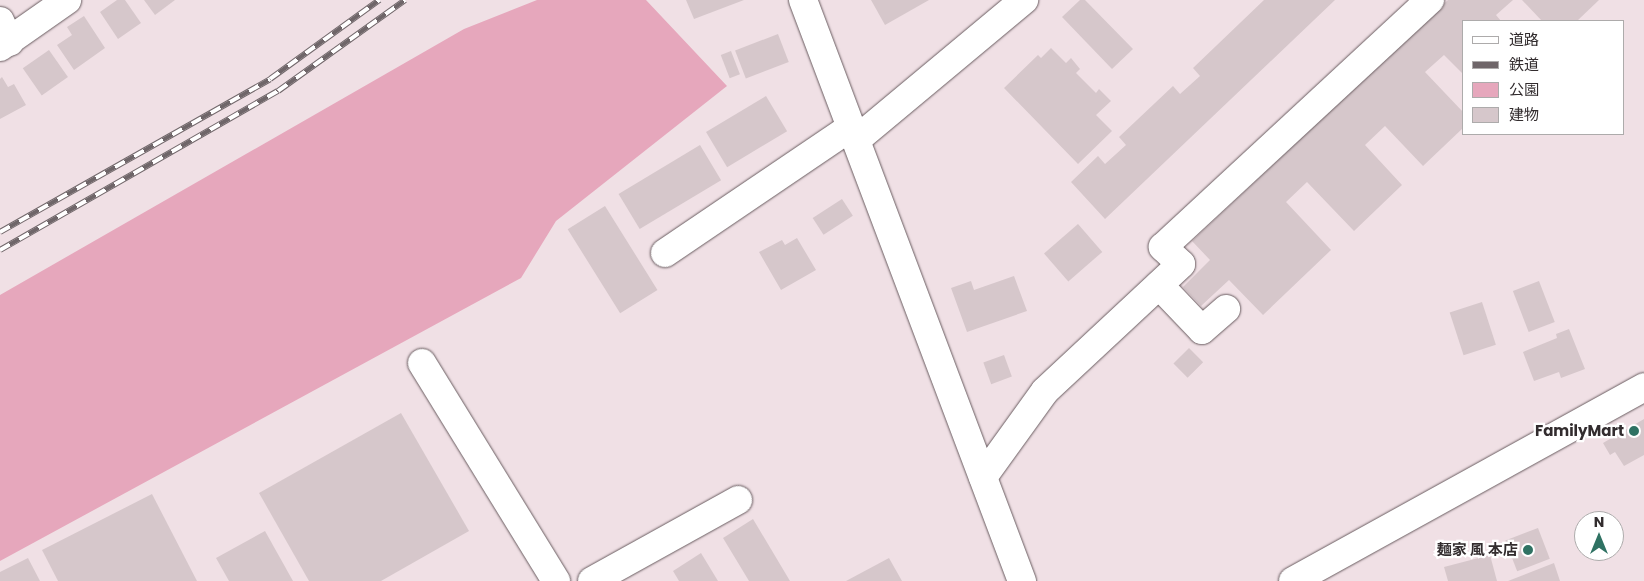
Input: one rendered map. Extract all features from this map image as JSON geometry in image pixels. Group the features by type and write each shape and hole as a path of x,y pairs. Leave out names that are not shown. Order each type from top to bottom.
{"street":[{"path":"3,37 67,0"},
{"path":"803,0 1022,581"},
{"path":"664,253 853,134 1024,0"},
{"path":"983,477 1045,391 1181,264 1163,247 1430,0"},
{"path":"1159,285 1202,330 1226,309"},
{"path":"422,363 556,581"},
{"path":"1293,581 1644,387"},
{"path":"592,581 738,500"}],"green space":[{"path":"537,0 646,0 727,86 556,221 521,278 0,561 0,295 464,29"}],"building":[{"path":"117,0 125,0 141,23 118,39 100,12"},
{"path":"144,0 175,0 155,15"},
{"path":"686,0 744,0 694,19"},
{"path":"871,0 929,0 885,25"},
{"path":"1080,0 1085,0 1133,49 1112,69 1062,17"},
{"path":"1264,0 1335,0 1105,219 1071,182 1098,156 1105,164 1126,145 1119,137 1173,86 1180,94 1200,76 1193,68"},
{"path":"1448,0 1513,0 1496,15 1500,20 1462,20 1462,73 1444,55 1425,72 1462,111 1462,129 1423,166 1385,126 1365,145 1402,185 1354,231 1307,182 1286,202 1331,250 1263,315 1229,280 1201,306 1183,287 1210,260 1192,241"},
{"path":"1522,0 1599,0 1578,20 1541,20"},
{"path":"84,16 105,48 74,70 57,45 72,35 67,27"},
{"path":"778,34 789,62 746,78 735,50"},
{"path":"1051,48 1066,63 1071,58 1080,69 1076,73 1096,93 1099,89 1111,101 1096,115 1112,131 1078,164 1004,88 1038,55 1041,58"},
{"path":"49,50 68,77 42,95 23,68"},
{"path":"731,51 740,74 730,78 721,55"},
{"path":"2,77 8,87 14,84 26,105 0,119 0,79"},
{"path":"766,96 787,131 727,167 706,132"},
{"path":"700,145 721,180 640,229 619,194"},
{"path":"842,199 853,216 824,235 813,218"},
{"path":"605,206 657,290 620,313 568,229"},
{"path":"1078,224 1102,252 1068,281 1044,254"},
{"path":"797,238 816,270 781,290 759,252 782,240 785,245"},
{"path":"1014,276 1027,311 967,332 951,288 971,281 974,290"},
{"path":"1539,281 1555,322 1529,332 1513,291"},
{"path":"1482,302 1496,345 1464,355 1450,313"},
{"path":"1569,329 1585,369 1561,378 1559,372 1534,381 1523,352 1557,338 1556,334"},
{"path":"1189,348 1203,362 1188,378 1173,364"},
{"path":"1004,355 1012,377 991,384 983,363"},
{"path":"401,413 469,531 381,581 309,581 259,493"},
{"name":"FamilyMart","path":"1644,419 1644,455 1624,466 1615,452 1610,455 1603,443"},
{"path":"152,494 197,581 58,581 42,550"},
{"path":"753,519 790,581 749,581 723,538"},
{"name":"麺家 風 本店","path":"1538,528 1550,559 1517,571 1505,541"},
{"path":"265,531 293,581 229,581 216,558"},
{"path":"701,553 718,581 679,581 673,571"},
{"path":"1490,555 1497,581 1448,581 1444,567"},
{"path":"28,558 40,581 0,581 0,572"},
{"path":"889,558 902,581 846,581"},
{"path":"1554,563 1560,581 1508,581"}],"railway":[{"path":"0,232 270,79 379,0"},
{"path":"0,250 278,91 405,0"}],"place":[{"name":"FamilyMart","path":"1634,431"},
{"name":"麺家 風 本店","path":"1528,550"}]}
